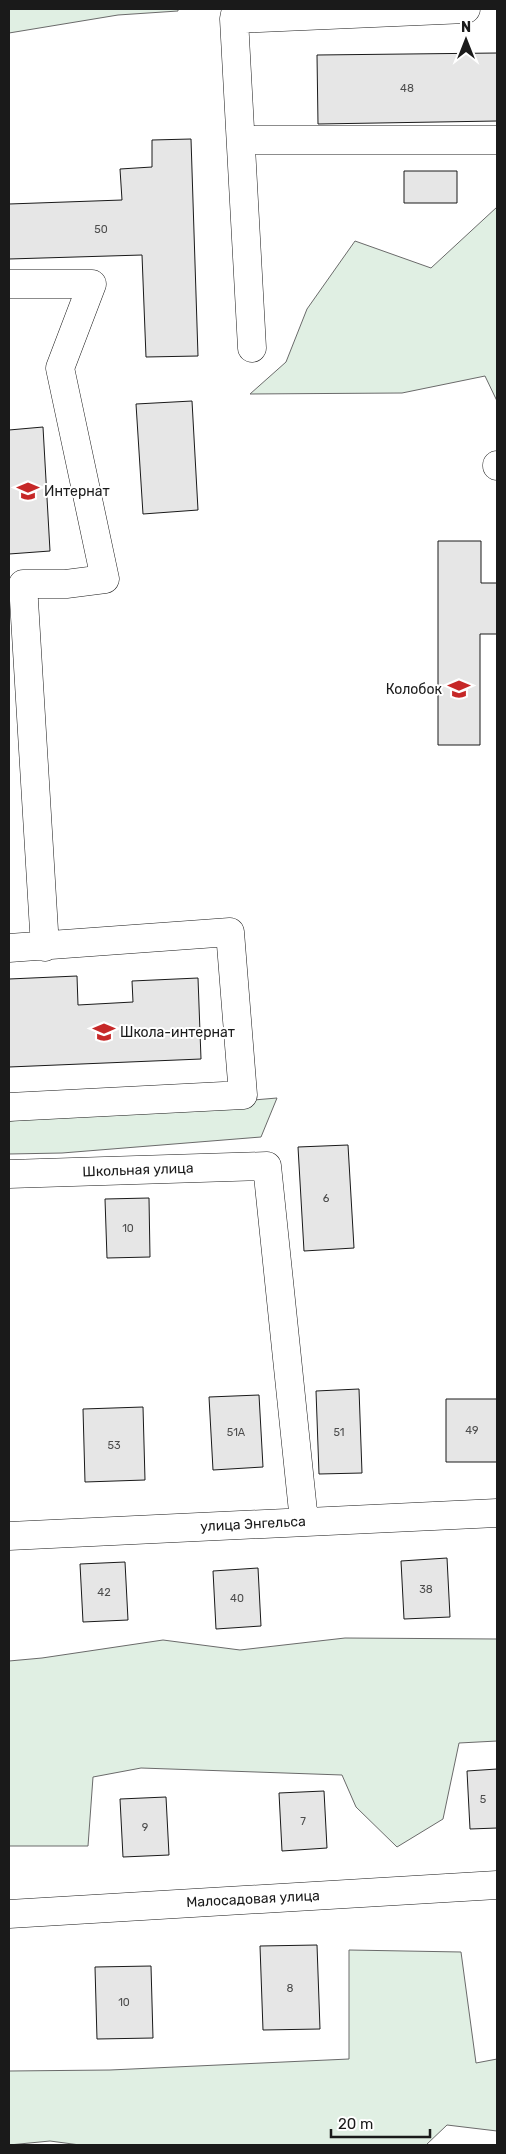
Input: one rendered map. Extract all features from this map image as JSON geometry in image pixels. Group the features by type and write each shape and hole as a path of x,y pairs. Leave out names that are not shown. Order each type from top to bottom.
{"street":[{"path":"252,348 235,14 466,9"},
{"path":"242,140 497,140"},
{"path":"9,284 92,284 60,368 105,578 66,584 23,584 45,946"},
{"path":"9,948 230,932 243,1095 9,1107"},
{"name":"Школьная улица","path":"9,1174 267,1166 304,1521"},
{"name":"улица Энгельса","path":"9,1536 497,1512"},
{"name":"Малосадовая улица","path":"9,1914 497,1884"}],"green space":[{"path":"9,9 178,9 178,11 118,15 9,33"},
{"path":"497,207 497,401 485,376 402,393 250,394 286,362 307,309 355,241 431,268"},
{"path":"277,1098 261,1137 62,1153 9,1154 9,1121"},
{"path":"345,1638 497,1639 497,1741 459,1743 443,1819 397,1847 356,1807 342,1775 141,1768 93,1777 88,1846 9,1846 9,1661 163,1640 240,1650"},
{"path":"349,1950 461,1952 476,2063 497,2059 497,2131 447,2125 426,2145 80,2145 50,2141 9,2145 9,2071 110,2070 349,2059"}],"building":[{"path":"497,53 497,121 318,124 317,55"},
{"path":"191,139 198,356 146,357 142,255 9,259 9,204 122,200 120,169 152,167 152,140"},
{"path":"404,171 457,171 457,203 404,203"},
{"path":"192,401 198,510 143,514 136,404"},
{"name":"Интернат","path":"43,427 50,551 9,554 9,430"},
{"name":"Колобок","path":"438,541 481,541 481,583 497,583 497,634 480,634 480,745 438,745"},
{"name":"Школа-интернат","path":"77,976 78,1005 133,1002 132,981 198,978 201,1059 9,1067 9,979"},
{"path":"348,1145 354,1248 304,1251 298,1147"},
{"path":"149,1198 150,1257 107,1258 105,1199"},
{"path":"359,1389 362,1473 319,1474 316,1391"},
{"path":"259,1395 263,1467 213,1470 209,1397"},
{"path":"446,1399 497,1399 497,1462 446,1462"},
{"path":"143,1407 145,1480 85,1482 83,1409"},
{"path":"447,1558 450,1617 404,1619 401,1561"},
{"path":"125,1562 128,1620 83,1622 80,1564"},
{"path":"258,1568 261,1626 216,1629 213,1571"},
{"path":"497,1769 497,1828 470,1829 467,1771"},
{"path":"324,1791 327,1848 282,1851 279,1793"},
{"path":"166,1797 169,1855 123,1857 120,1799"},
{"path":"317,1945 320,2029 263,2030 260,1946"},
{"path":"151,1966 153,2038 97,2039 95,1967"}],"place":[{"name":"Интернат","path":"28,491"},
{"name":"Колобок","path":"459,689"},
{"name":"Школа-интернат","path":"104,1032"}]}
